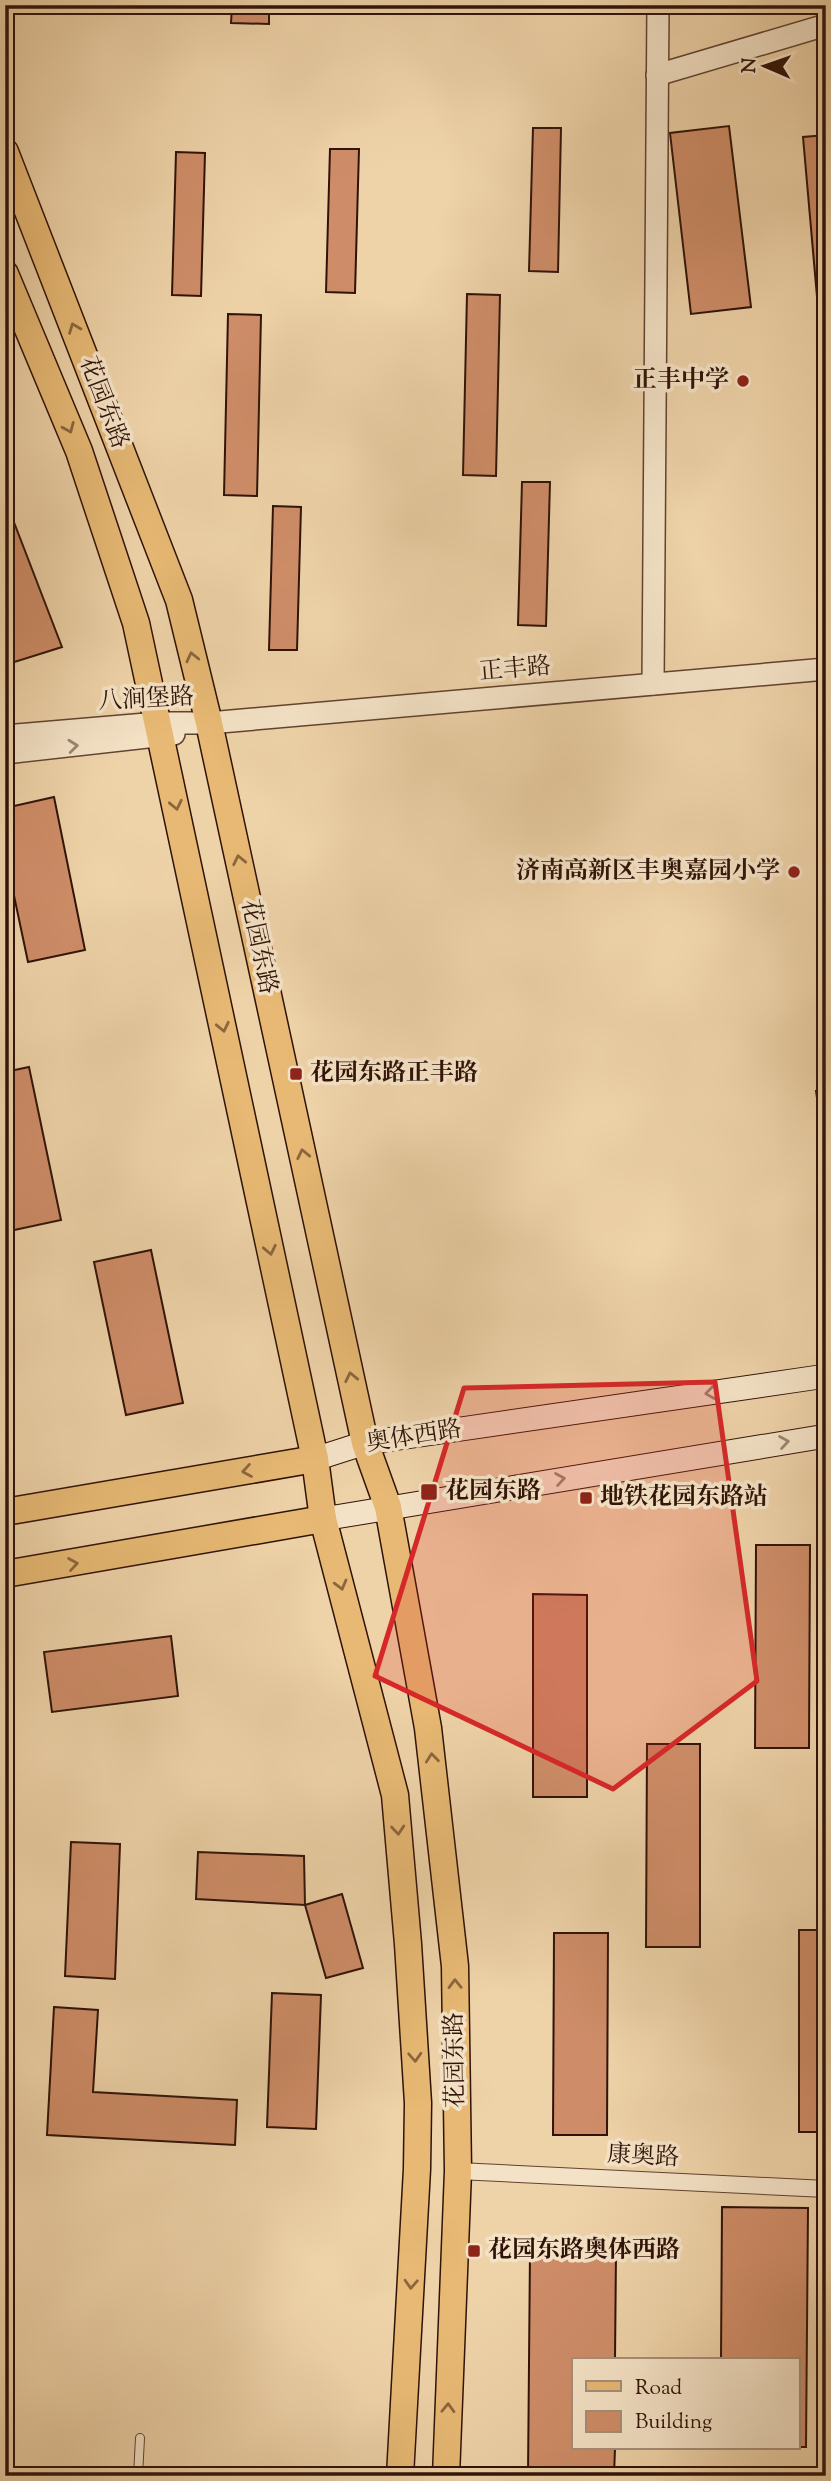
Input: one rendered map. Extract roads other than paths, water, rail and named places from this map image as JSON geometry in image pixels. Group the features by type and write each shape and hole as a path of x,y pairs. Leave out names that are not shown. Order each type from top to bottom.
{"main road":[{"name":"花园东路","path":"5,152 179,600 209,723 365,1443 388,1507 428,1728 455,1966 458,2171 446,2476"},
{"name":"花园东路","path":"5,274 79,451 136,623 315,1459 323,1519 395,1795 418,2104 417,2169 400,2476"},
{"name":"奥体西路","path":"5,1512 315,1459 365,1443 826,1376"},
{"path":"5,1574 388,1507 826,1436"}],"street":[{"path":"653,684 658,5"},
{"path":"657,75 826,25"},
{"name":"正丰路","path":"209,723 826,669"},
{"name":"八涧堡路","path":"5,753 209,723"},
{"name":"八涧堡路","path":"5,736 160,730"},
{"name":"康奥路","path":"458,2171 826,2189"}],"lane":[{"path":"138,2476 140,2438"}],"place":[{"name":"正丰中学","path":"743,381"},
{"name":"济南高新区丰奥嘉园小学","path":"794,872"},
{"name":"花园东路正丰路","path":"296,1074"},
{"name":"花园东路","path":"429,1492"},
{"name":"地铁花园东路站","path":"586,1498"},
{"name":"花园东路奥体西路","path":"474,2251"}]}
